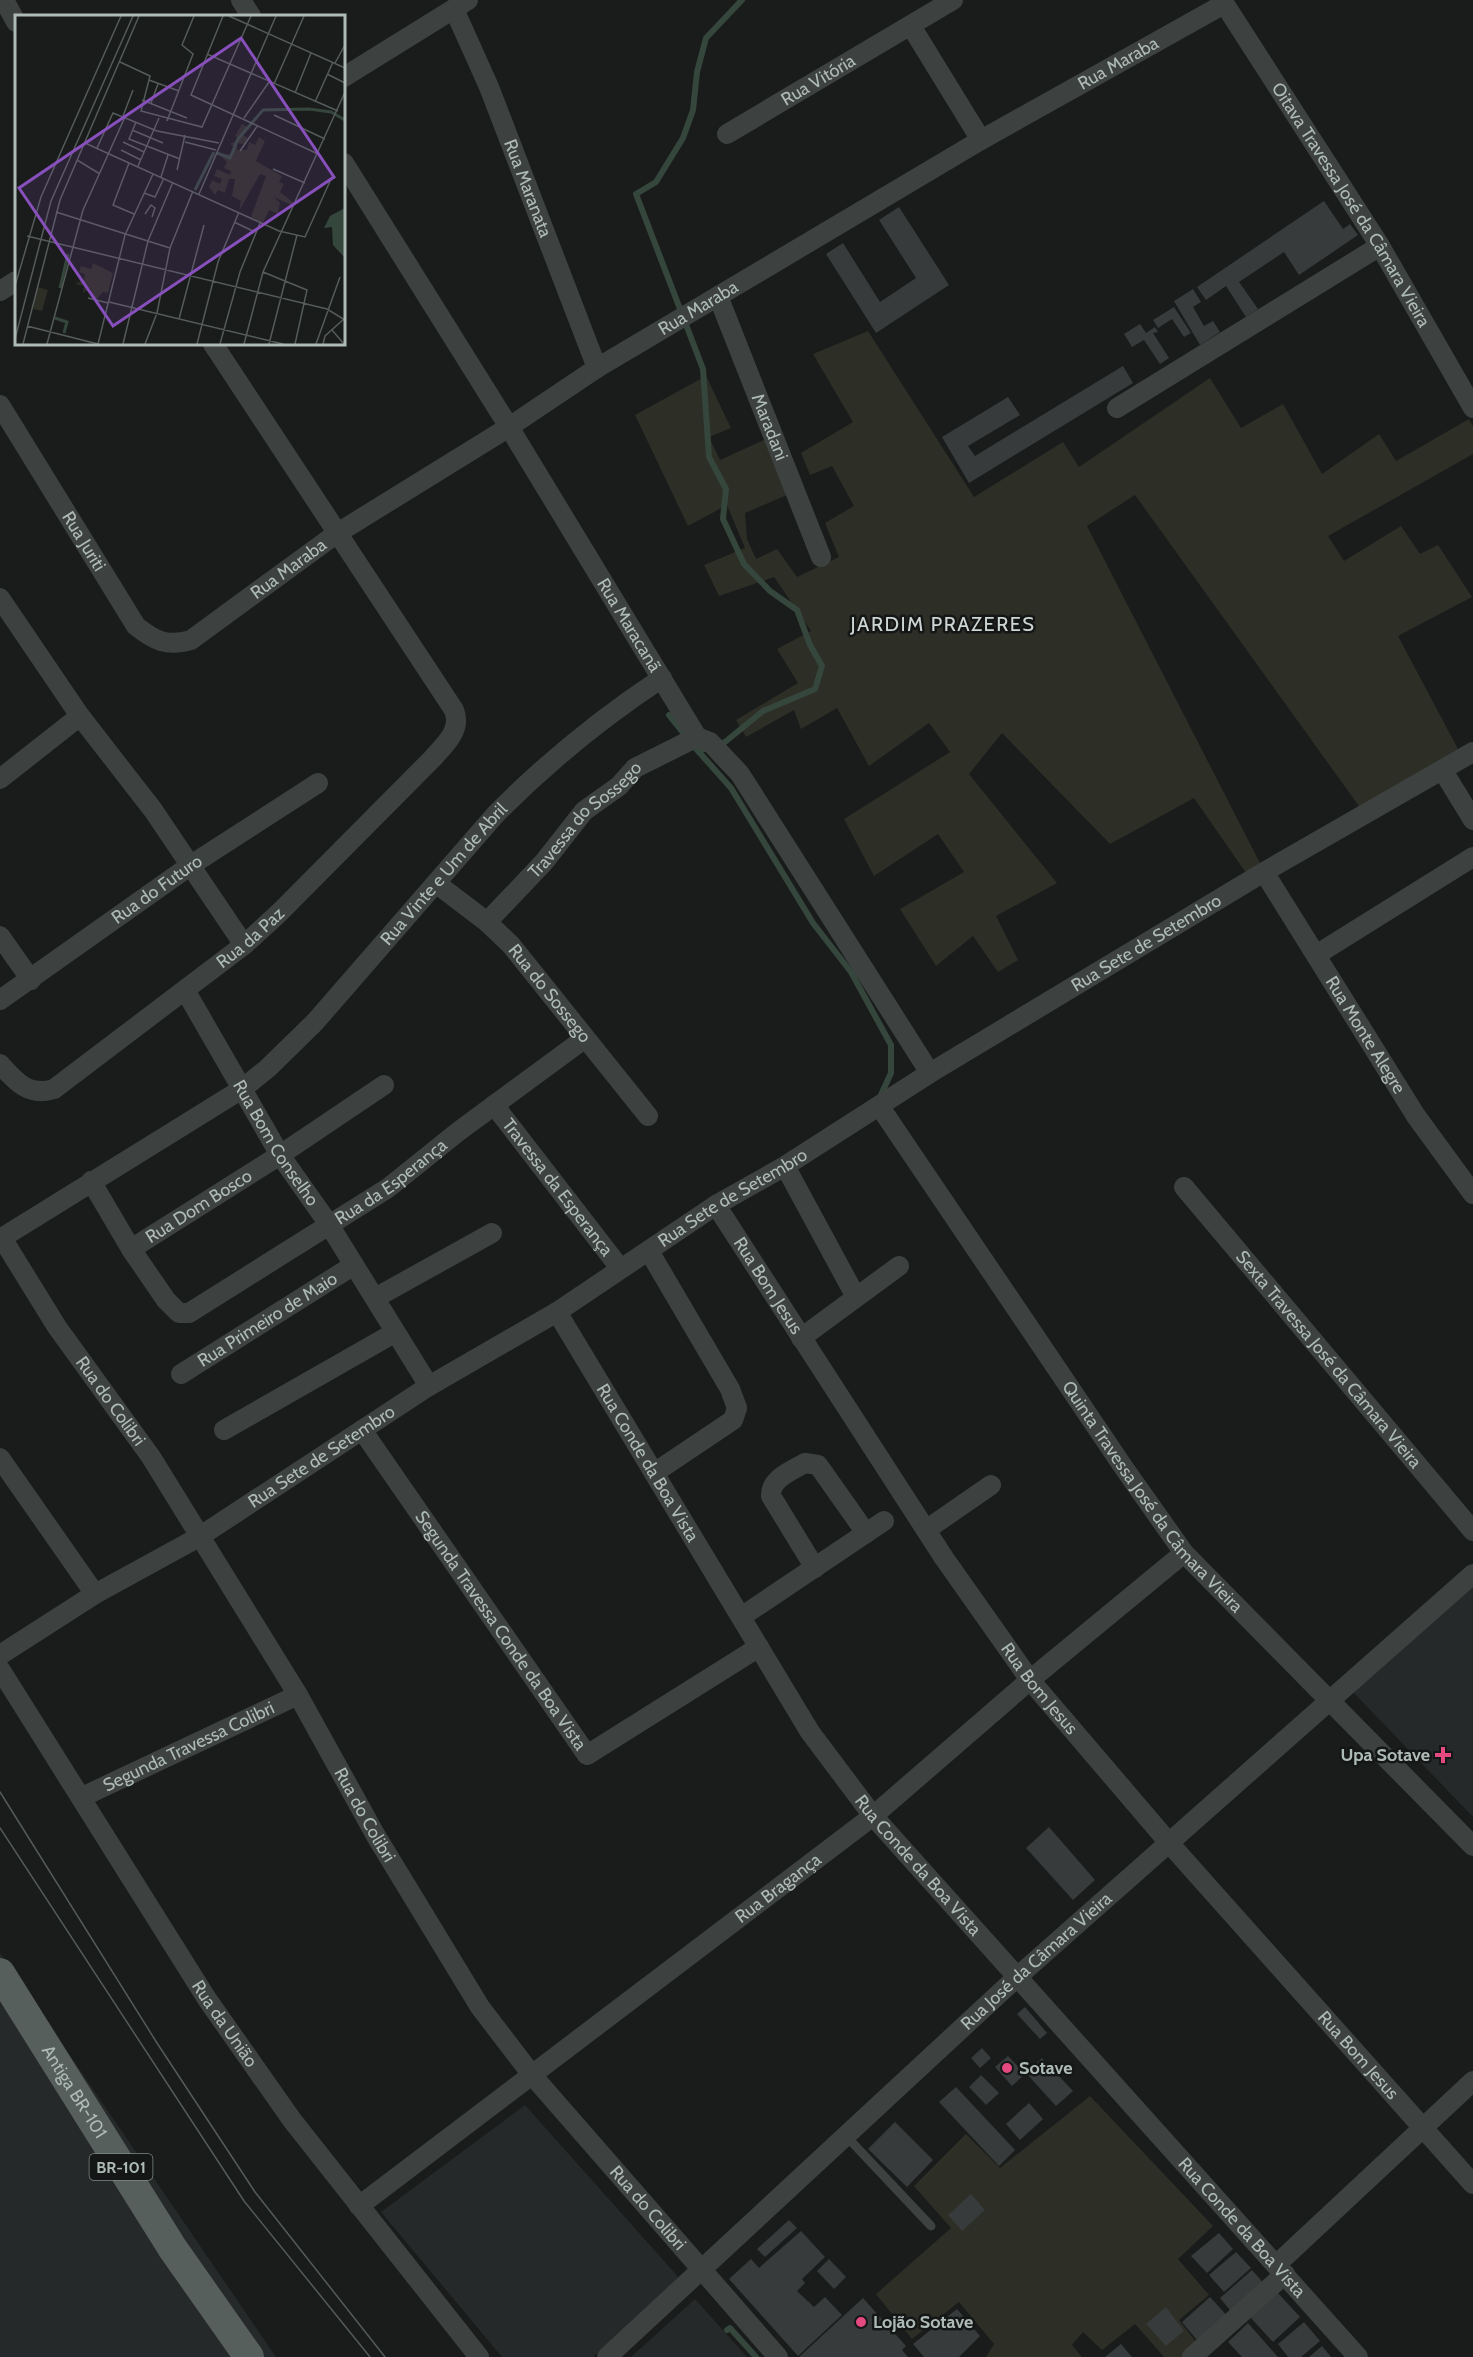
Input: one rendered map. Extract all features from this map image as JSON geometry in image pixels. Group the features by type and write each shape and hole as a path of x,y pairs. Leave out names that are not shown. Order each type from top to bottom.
{"main road":[{"name":"Antiga BR-101","path":"0,1973 173,2248 249,2357"}],"street":[{"path":"4,0 15,20"},
{"path":"241,0 250,15"},
{"name":"Rua Vitória","path":"727,134 953,0"},
{"name":"Rua Maraba","path":"191,640 336,534 509,427 597,368 981,140 1223,2"},
{"name":"Oitava Travessa José da Câmara Vieira","path":"1223,2 1380,246 1473,408"},
{"path":"345,76 461,4"},
{"name":"Rua Maranata","path":"461,4 489,87 597,368"},
{"path":"911,26 981,140"},
{"name":"Rua Maracanã","path":"345,165 509,427 697,737 710,742 740,774 930,1073"},
{"path":"1117,408 1380,246"},
{"path":"0,291 15,282"},
{"name":"Maradani","path":"718,296 821,557"},
{"path":"214,345 336,534"},
{"name":"Rua Juriti","path":"0,405 136,626 155,640 174,645 191,640"},
{"name":"Rua da Paz","path":"0,1064 17,1082 30,1091 42,1092 54,1089 244,945 279,913 433,758 452,735 457,725 454,710 336,534"},
{"path":"0,598 80,716 134,783 244,945"},
{"name":"Rua Vinte e Um de Abril","path":"242,1089 268,1068 315,1022 495,815 531,779 602,718 662,678"},
{"path":"0,779 80,716"},
{"name":"Travessa do Sossego","path":"487,922 544,862 584,811 619,786 635,768 697,737"},
{"name":"Rua Sete de Setembro","path":"0,1655 95,1594 199,1537 429,1386 557,1312 716,1205 785,1166 930,1073 1264,872 1473,752"},
{"path":"1443,771 1473,820"},
{"name":"Rua do Futuro","path":"0,1000 191,866 318,783"},
{"path":"1316,955 1473,857"},
{"name":"Rua Monte Alegre","path":"1264,872 1416,1116 1473,1194"},
{"name":"Rua do Sossego","path":"437,884 487,922 533,970 584,1039 648,1116"},
{"path":"0,936 31,980"},
{"name":"Rua Bom Conselho","path":"185,990 280,1155 328,1223 394,1333 429,1386"},
{"name":"Rua da Esperança","path":"131,1249 174,1309 179,1313 189,1313 328,1223 388,1188 494,1105 584,1039"},
{"name":"Rua Dom Bosco","path":"131,1249 280,1155 384,1085"},
{"path":"1,1239 242,1089"},
{"name":"Travessa da Esperança","path":"494,1105 620,1268"},
{"name":"Quinta Travessa José da Câmara Vieira","path":"880,1107 1117,1458 1184,1553 1473,1846"},
{"path":"785,1166 856,1298"},
{"path":"91,1181 131,1249"},
{"name":"Sexta Travessa José da Câmara Vieira","path":"1184,1187 1473,1531"},
{"name":"Rua Bom Jesus","path":"716,1205 926,1530 1030,1680 1170,1844 1473,2184"},
{"path":"375,1298 492,1233"},
{"name":"Rua do Colibri","path":"1,1239 57,1327 144,1448 298,1695 430,1929 480,2007 532,2075 778,2357"},
{"path":"649,1251 730,1389 737,1408 733,1420 654,1473"},
{"name":"Rua Primeiro de Maio","path":"181,1374 354,1265"},
{"path":"801,1338 899,1266"},
{"name":"Rua Conde da Boa Vista","path":"557,1312 810,1732 873,1816 1358,2357"},
{"path":"224,1430 394,1333"},
{"name":"Segunda Travessa Conde da Boa Vista","path":"362,1430 587,1755 759,1647"},
{"path":"0,1458 35,1503 95,1594"},
{"path":"815,1568 771,1496 776,1481 804,1463 818,1465 866,1533"},
{"path":"926,1530 991,1485"},
{"path":"741,1617 884,1521"},
{"name":"Rua Bragança","path":"359,2206 873,1816 1030,1680 1184,1553"},
{"name":"Rua José da Câmara Vieira","path":"607,2357 702,2272 1016,1978 1473,1574"},
{"name":"Rua da União","path":"0,1669 207,1999 292,2120 479,2357"},
{"name":"Segunda Travessa Colibri","path":"82,1797 298,1695"},
{"path":"1192,2357 1421,2127 1473,2081"}],"lane":[{"path":"847,2137 932,2226"}],"shaded area":[{"path":"868,331 974,497 1063,442 1079,467 1210,378 1241,428 1283,404 1322,474 1379,434 1396,461 1469,419 1473,426 1473,454 1328,536 1344,561 1401,526 1420,554 1438,545 1472,597 1398,636 1458,749 1361,809 1135,495 1087,526 1261,865 1246,873 1194,798 1110,844 1002,733 969,774 1057,883 996,916 1018,960 998,972 973,936 936,966 900,909 964,872 938,834 874,876 844,819 950,752 929,723 869,766 837,708 801,729 794,710 746,737 736,720 798,683 777,649 811,631 774,577 719,596 704,565 745,548 727,505 688,526 635,415 706,376 731,428 709,437 720,460 766,439 787,495 745,513 747,539 756,559 777,549 797,577 839,557 825,523 854,506 832,466 810,475 801,453 853,422 813,354"},
{"name":"Upa Sotave","path":"1473,1581 1473,1817 1353,1692"},
{"path":"0,1953 276,2357 0,2357"},
{"path":"1090,2096 1213,2226 1178,2259 1209,2295 1179,2320 1200,2347 1188,2357 1164,2357 1135,2324 1102,2350 1083,2332 1072,2345 1082,2357 986,2357 994,2344 959,2302 912,2339 876,2294 951,2228 914,2186 966,2134 1000,2168"},
{"path":"525,2105 681,2280 593,2357 502,2357 381,2212"},
{"path":"695,2299 747,2357 631,2357"}],"building":[{"path":"1324,201 1343,229 1350,224 1358,235 1299,275 1284,252 1239,282 1258,309 1246,317 1226,286 1206,300 1197,287"},
{"path":"899,207 949,285 876,333 826,254 843,243 880,302 916,278 879,220"},
{"path":"1193,289 1201,302 1193,307 1204,326 1213,321 1220,332 1200,345 1174,301"},
{"path":"1174,307 1191,333 1184,337 1172,319 1158,328 1153,320"},
{"path":"1140,324 1146,333 1155,327 1158,332 1153,333 1169,358 1160,364 1144,340 1132,347 1124,334"},
{"path":"1123,366 1133,383 969,483 942,437 1008,397 1020,415 968,446 975,456"},
{"path":"1049,1827 1095,1880 1073,1900 1026,1848"},
{"path":"1025,2007 1047,2033 1040,2039 1017,2014"},
{"path":"982,2048 991,2058 980,2068 971,2058"},
{"path":"1008,2056 1025,2074 1012,2086 995,2067"},
{"path":"1042,2058 1073,2091 1056,2106 1026,2073"},
{"path":"981,2075 999,2093 986,2105 969,2087"},
{"path":"956,2087 1015,2150 999,2166 939,2102"},
{"path":"1029,2103 1043,2119 1020,2140 1006,2124"},
{"path":"895,2122 933,2160 907,2187 868,2149"},
{"path":"971,2194 985,2210 962,2231 948,2215"},
{"path":"789,2220 797,2228 765,2257 757,2249"},
{"path":"801,2231 825,2257 802,2279 805,2283 797,2291 814,2307 825,2297 842,2315 798,2356 729,2279 751,2259 759,2268"},
{"path":"1219,2233 1233,2249 1207,2273 1191,2256"},
{"path":"1236,2252 1251,2268 1224,2292 1209,2275"},
{"path":"829,2259 846,2277 834,2289 817,2271"},
{"path":"1252,2270 1266,2286 1234,2315 1220,2298"},
{"path":"1277,2292 1300,2317 1273,2342 1250,2317"},
{"path":"1210,2297 1230,2319 1201,2345 1182,2322"},
{"name":"Lojão Sotave","path":"863,2298 906,2346 902,2350 908,2357 799,2357"},
{"path":"1166,2307 1184,2331 1166,2346 1146,2324"},
{"path":"957,2309 980,2336 959,2357 924,2357 913,2344"},
{"path":"1304,2322 1320,2341 1301,2357 1288,2357 1278,2344"},
{"path":"1248,2323 1278,2357 1242,2357 1228,2342"},
{"path":"1121,2344 1132,2357 1105,2357"},
{"path":"1322,2346 1331,2357 1309,2357"}],"waterway":[{"path":"669,715 698,751 725,742 763,711 815,689 822,666 810,645 797,610 770,591 744,564 723,519 726,489 709,457 703,369 636,194 656,182 683,138 693,110 697,72 706,38 742,0"},
{"path":"698,751 731,788 813,923 851,972 891,1045 891,1073 880,1097"},
{"path":"727,2330 730,2328 756,2357"}],"tram line":[{"path":"0,1792 157,2043 255,2192 385,2357"},
{"path":"0,1828 244,2201 370,2357"}],"place":[{"name":"Upa Sotave","path":"1443,1755"},
{"name":"Sotave","path":"1007,2068"},
{"name":"Lojão Sotave","path":"861,2322"}],"district":[{"name":"JARDIM PRAZERES","path":"943,624"}]}
